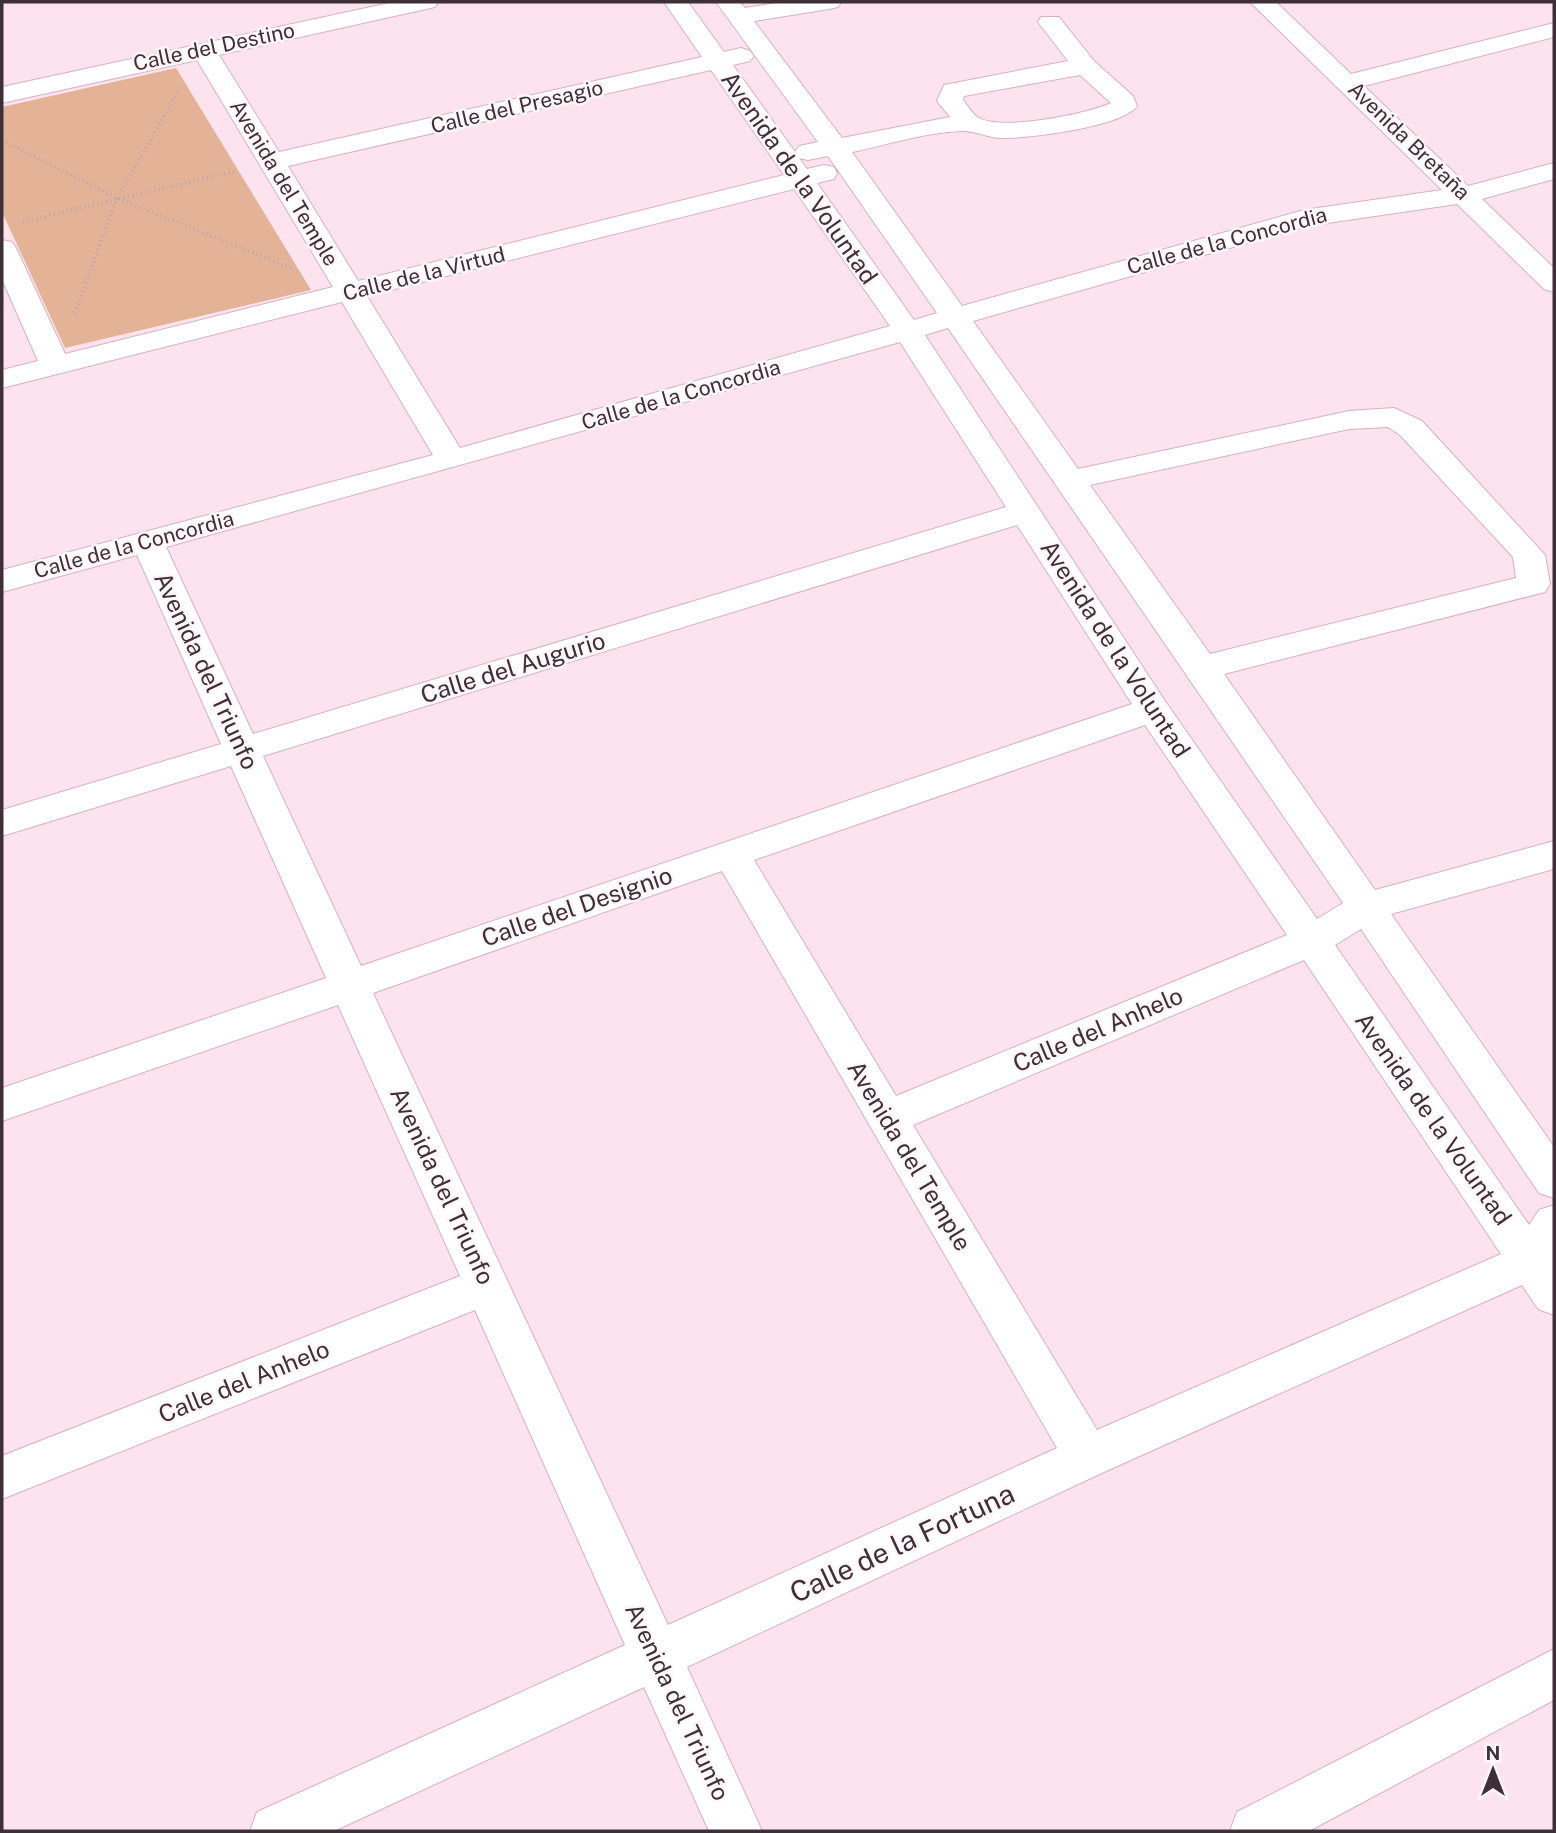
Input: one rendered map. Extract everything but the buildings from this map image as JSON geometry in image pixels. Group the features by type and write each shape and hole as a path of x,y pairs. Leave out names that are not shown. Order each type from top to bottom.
{"street":[{"name":"Calle del Destino","path":"2,95 426,2"},
{"name":"Avenida de la Voluntad","path":"676,2 907,330 1153,709 1311,942 1546,1260"},
{"path":"733,9 829,2"},
{"name":"Avenida Bretaña","path":"1262,2 1554,283"},
{"name":"Avenida de la Voluntad","path":"733,9 955,316 1202,668 1368,906 1554,1181"},
{"path":"883,125 967,122 988,130 1002,131 1109,113 1124,106 1120,96 1085,66 1050,22"},
{"path":"1348,82 1554,30"},
{"name":"Avenida del Temple","path":"203,49 452,460"},
{"name":"Calle del Presagio","path":"272,162 763,52"},
{"path":"967,122 950,101 950,94 961,87 1085,66"},
{"path":"883,125 950,101"},
{"name":"Calle de la Virtud","path":"2,379 350,292 793,168 883,125"},
{"name":"Calle de la Concordia","path":"2,581 452,460 1304,218 1464,195 1554,171"},
{"path":"8,236 55,366"},
{"path":"1070,480 1349,420 1394,417 1411,428 1529,555 1533,584 1202,668"},
{"name":"Calle del Augurio","path":"2,823 1025,512"},
{"name":"Avenida del Triunfo","path":"147,542 736,1831"},
{"name":"Calle del Designio","path":"2,1105 1153,709"},
{"name":"Avenida del Temple","path":"731,854 1087,1457"},
{"name":"Calle del Anhelo","path":"886,1118 1311,942 1368,906 1554,855"},
{"name":"Calle de la Fortuna","path":"276,1831 1087,1457 1546,1260"},
{"name":"Calle del Anhelo","path":"2,1478 487,1285"},
{"path":"1256,1831 1554,1673"}],"path":[{"path":"55,366 117,198 203,49"},
{"path":"2,140 117,198 350,292"},
{"path":"8,236 117,198 272,162"}],"shaded area":[{"path":"176,68 311,290 65,348 2,212 2,107"}]}
